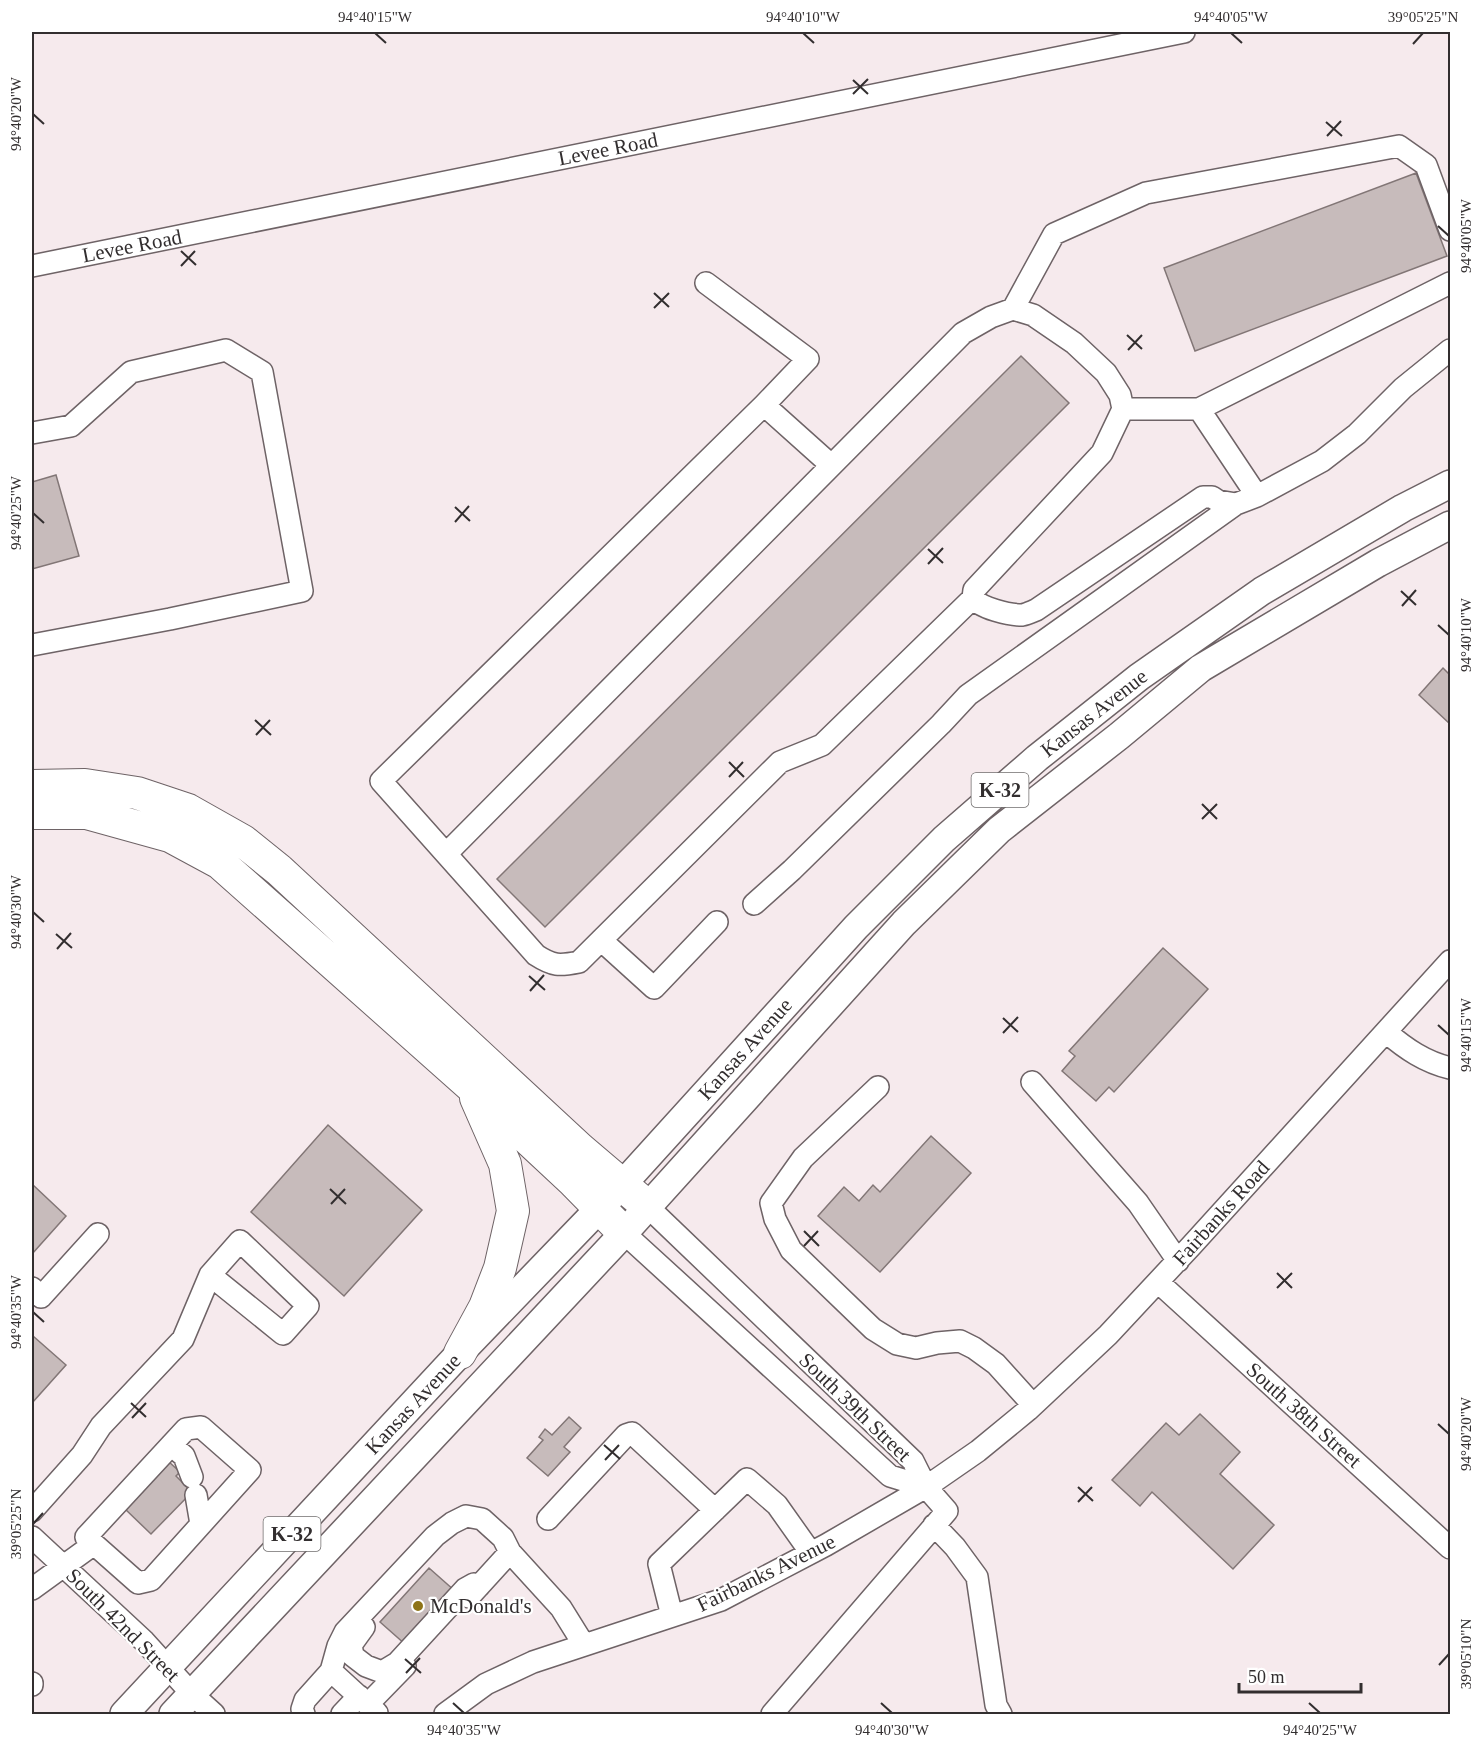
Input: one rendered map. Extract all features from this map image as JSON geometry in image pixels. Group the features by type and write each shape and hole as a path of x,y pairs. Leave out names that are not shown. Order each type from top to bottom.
{"highway":[{"path":"32,786 85,784 137,793 188,810 243,841 279,870 580,1149 647,1206"},
{"path":"32,813 87,813 170,836 220,863 471,1086 624,1233"},
{"path":"460,1353 485,1306 500,1268 513,1211 505,1164 471,1086"}],"main road":[{"name":"Kansas Avenue","path":"124,1714 460,1353 622,1185 856,927 944,839 1037,758 1139,677 1262,591 1403,508 1450,484"},
{"name":"Kansas Avenue","path":"173,1714 624,1233 904,923 999,830 1201,668 1378,563 1450,525"}],"street":[{"name":"Levee Road","path":"32,266 1184,32"},
{"path":"1012,309 1054,234 1146,193 1399,146 1426,165 1450,230"},
{"path":"706,283 808,360 381,781 536,955 549,963 565,965 579,962 780,762 822,745 978,602"},
{"path":"1123,409 1199,409 1450,283"},
{"path":"446,854 963,333 991,317 1012,309 1033,315 1074,343 1106,373 1120,395 1123,409 1102,453 974,590 978,602"},
{"path":"32,433 70,426 131,372 226,350 262,372 302,591 32,645"},
{"path":"754,904 792,870 968,695 1236,504 1257,496 1322,461 1348,441 1403,388 1450,350"},
{"path":"764,405 831,465"},
{"path":"1199,409 1257,496"},
{"path":"978,602 1013,615 1026,615 1203,497 1212,497 1218,501 1236,504"},
{"path":"601,940 654,988 717,922"},
{"name":"Fairbanks Road","path":"978,1451 1033,1405 1108,1335 1450,961"},
{"path":"1386,1032 1425,1060 1450,1068"},
{"path":"1032,1082 1138,1203 1178,1261"},
{"path":"878,1087 802,1158 771,1203 775,1219 791,1250 873,1329 897,1344 916,1348 960,1341 996,1364 1033,1405"},
{"name":"South 39th Street","path":"647,1206 913,1461 926,1487"},
{"name":"South 39th Street","path":"624,1233 890,1476 926,1487"},
{"path":"32,1288 41,1297 98,1234"},
{"path":"32,1511 81,1455 101,1426 183,1339 210,1275 240,1241 308,1306 283,1334 210,1275"},
{"name":"South 38th Street","path":"1158,1282 1450,1548"},
{"path":"32,1589 63,1566 90,1541 186,1429 201,1427 250,1470 151,1580 138,1583 90,1541"},
{"path":"548,1519 626,1435 632,1433 715,1510"},
{"path":"171,1445 184,1456 194,1486 201,1524"},
{"name":"Fairbanks Avenue","path":"445,1714 486,1684 533,1662 721,1600 811,1553 926,1487 978,1451"},
{"path":"672,1616 659,1564 747,1479 777,1505 811,1553"},
{"path":"772,1714 947,1511 926,1487"},
{"path":"304,1714 302,1709 305,1700 331,1671 338,1646 345,1632 435,1536 466,1516 482,1519 503,1538 510,1552 561,1608 584,1645"},
{"path":"932,1529 956,1547 977,1577 996,1705 1001,1714"},
{"path":"435,1536 437,1546 358,1634 351,1645 353,1656 366,1666 382,1672 397,1663 465,1589 474,1584 479,1586"},
{"name":"South 42nd Street","path":"32,1537 144,1641 192,1694 214,1714"},
{"path":"342,1714 368,1705 430,1641 510,1552"},
{"path":"331,1671 368,1705"}],"building":[{"path":"1416,173 1447,256 1195,351 1164,268"},
{"path":"1021,356 1069,403 545,927 497,879"},
{"path":"56,475 79,556 32,569 32,482"},
{"path":"1443,668 1450,675 1450,724 1419,695"},
{"path":"1163,948 1208,989 1114,1092 1109,1087 1096,1101 1062,1071 1075,1056 1069,1051"},
{"path":"328,1125 422,1210 344,1296 251,1212"},
{"path":"931,1136 971,1173 880,1272 818,1216 844,1187 859,1201 873,1185 880,1192"},
{"path":"32,1184 66,1216 32,1254"},
{"path":"33,1336 66,1365 32,1403 32,1338"},
{"path":"1200,1414 1240,1452 1220,1474 1274,1525 1233,1569 1152,1492 1140,1506 1112,1480 1166,1423 1179,1435"},
{"path":"569,1417 581,1428 564,1447 570,1452 548,1476 527,1458 543,1440 539,1437 545,1429 552,1435"},
{"path":"168,1461 180,1472 176,1476 192,1492 151,1534 124,1508"},
{"name":"McDonald's","path":"429,1568 455,1591 406,1645 380,1622"}],"place":[{"name":"McDonald's","path":"418,1606"}]}
